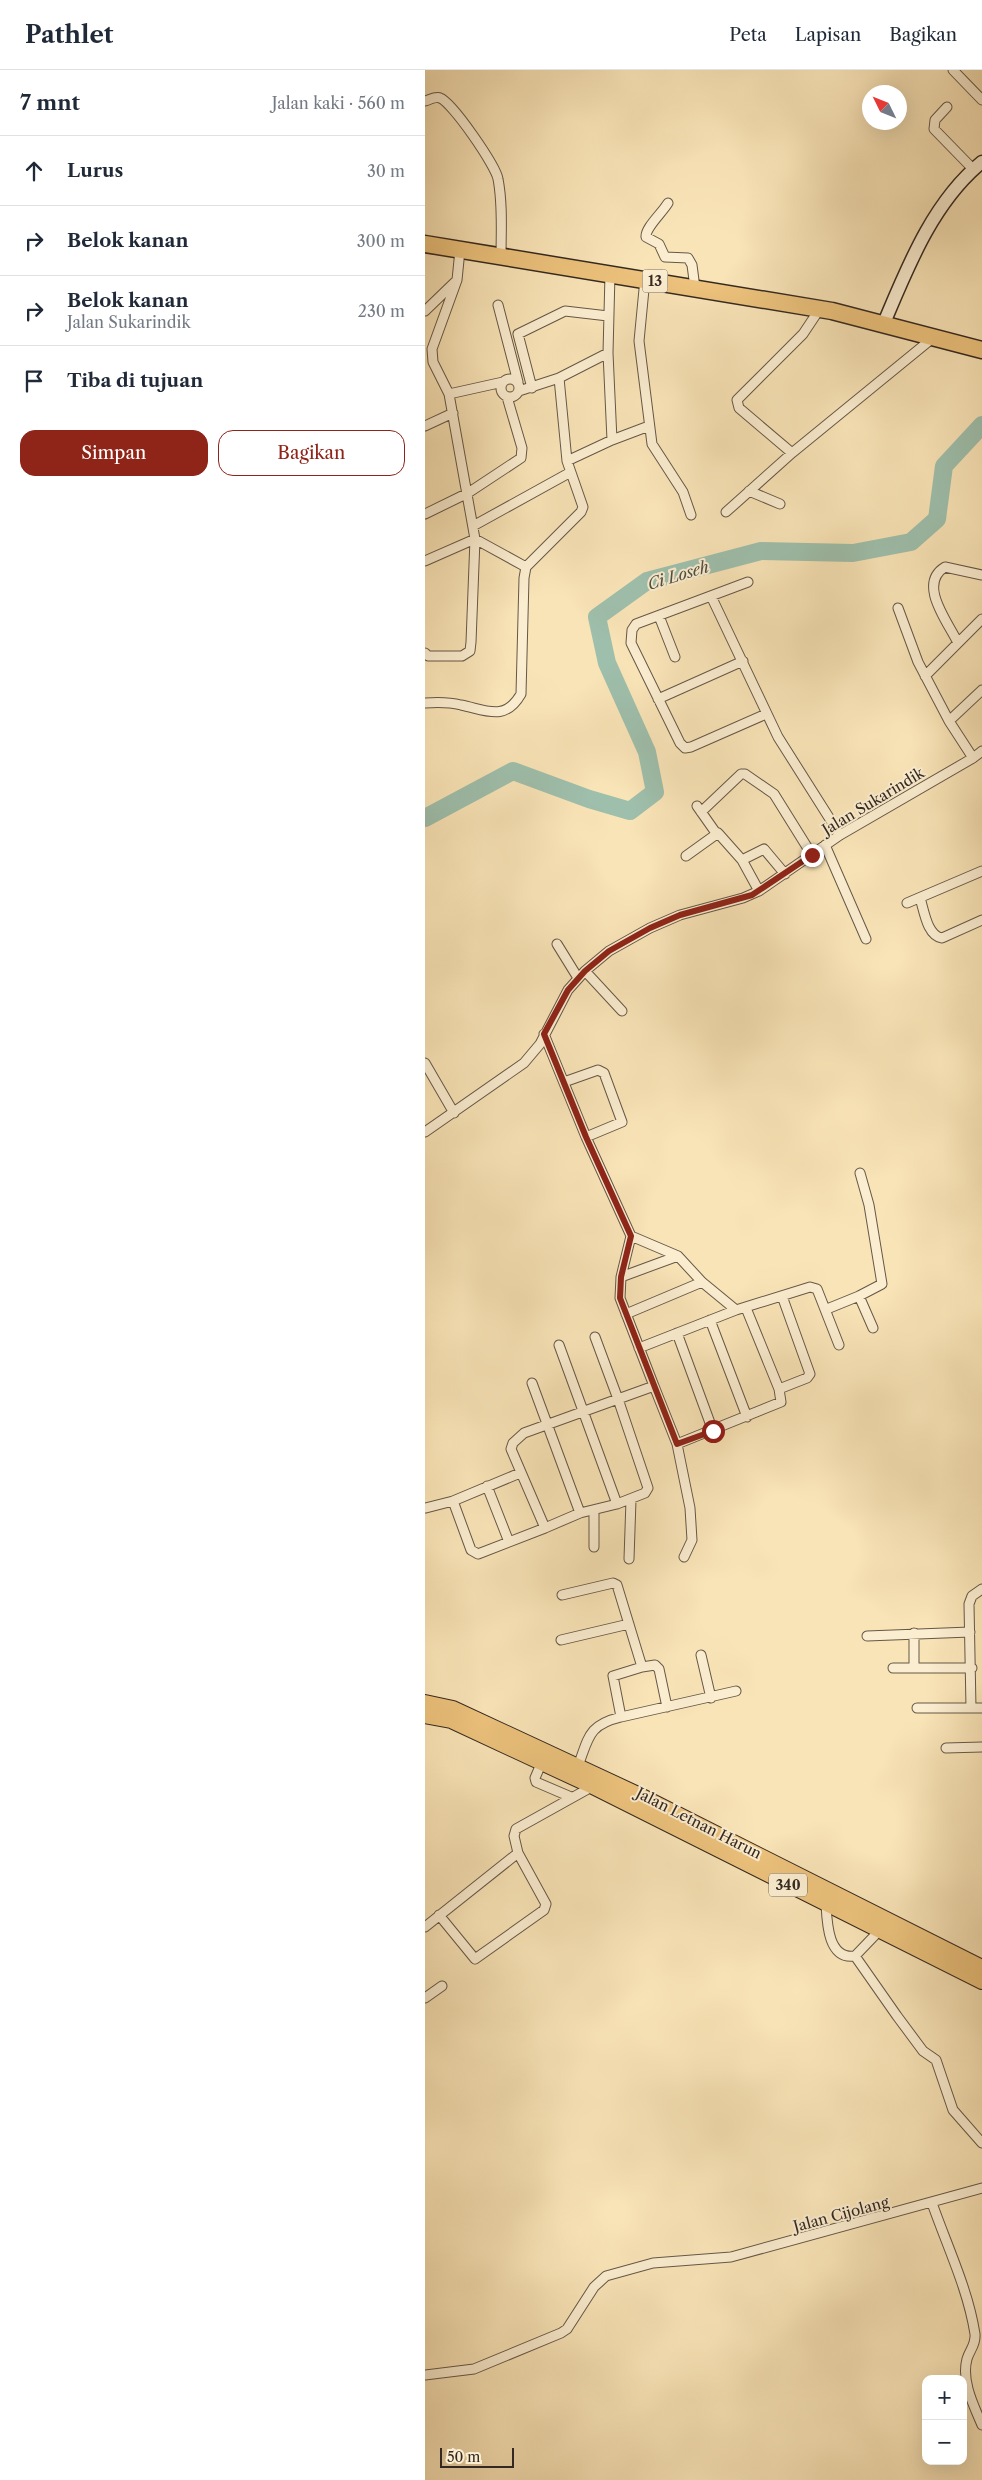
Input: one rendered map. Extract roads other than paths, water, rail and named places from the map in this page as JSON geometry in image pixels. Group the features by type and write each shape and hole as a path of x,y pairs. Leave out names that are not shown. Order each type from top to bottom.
{"highway":[{"name":"13","path":"425,244 645,279 819,310 883,323 980,350"}],"main road":[{"name":"Jalan Letnan Harun","path":"425,1702 453,1708 577,1766 597,1782"},
{"name":"Jalan Letnan Harun","path":"425,1716 451,1721 541,1764 597,1782 821,1896 880,1930 982,1982"},
{"name":"Jalan Letnan Harun","path":"821,1896 982,1967"}],"street":[{"path":"953,70 982,100"},
{"path":"425,101 437,97 443,100 465,125 495,169 501,200 501,257"},
{"path":"883,323 914,256 935,219 953,191 978,165 934,128 935,120 947,106"},
{"path":"668,203 659,217 647,229 646,237 649,241 659,244 665,257 688,258 693,265 695,288"},
{"path":"425,653 428,656 462,656 470,651 475,539 469,493 449,394 429,361 457,280 460,250"},
{"path":"611,274 607,353 611,440"},
{"path":"645,279 639,341 652,444 683,492 691,515"},
{"path":"425,311 457,280"},
{"path":"498,305 519,386 515,396 507,397"},
{"path":"793,453 739,408 737,400 803,334 819,310"},
{"path":"507,340 565,311 608,316"},
{"path":"518,334 532,388"},
{"path":"726,512 749,490 934,337"},
{"path":"449,394 503,382 510,378 519,386 532,388 559,378 607,353"},
{"path":"425,703 449,702 494,712 505,711 517,701 523,684 523,578 526,567 581,512 582,503 569,473 567,461 559,378"},
{"path":"425,519 425,513 469,493 521,458 522,448 507,397 502,392 503,382"},
{"path":"425,426 453,413"},
{"path":"567,461 611,440 649,426"},
{"path":"473,526 569,473"},
{"path":"749,490 780,504"},
{"path":"475,539 526,567"},
{"path":"425,561 475,539"},
{"path":"958,643 933,592 933,580 938,572 945,567 982,575"},
{"path":"748,582 636,624 630,636 631,643 658,699 680,743 685,748 766,714"},
{"path":"711,596 743,661 766,714 783,745 840,835"},
{"path":"898,608 925,676 949,721 973,758"},
{"path":"659,616 675,658"},
{"path":"925,676 982,619"},
{"path":"658,699 743,661"},
{"path":"949,721 982,690"},
{"name":"Jalan Sukarindik","path":"425,1132 524,1063 540,1044 562,998 582,974 609,951 650,928 680,915 743,898 759,891 840,835 982,751"},
{"path":"759,891 742,860 716,833 699,809 741,774 745,774 774,794 812,855"},
{"path":"686,856 716,833"},
{"path":"825,845 866,939"},
{"path":"742,860 764,849 785,874"},
{"path":"907,903 982,871"},
{"path":"920,898 932,933 936,937 942,938 982,920"},
{"path":"557,944 582,974 622,1011"},
{"path":"544,1034 586,1137 631,1236 621,1277 620,1298 677,1444 692,1524 692,1540 684,1556"},
{"path":"425,1063 455,1112"},
{"path":"564,1082 598,1070 602,1071 608,1082 622,1122 586,1137"},
{"path":"827,1309 882,1284 869,1205 860,1173"},
{"path":"631,1236 678,1256 702,1282 736,1310"},
{"path":"621,1277 678,1256"},
{"path":"626,1314 702,1282"},
{"path":"639,1348 736,1310 813,1287 819,1291 839,1345"},
{"path":"779,1389 807,1378 809,1374 782,1296"},
{"path":"859,1296 873,1328"},
{"path":"677,1444 781,1402 779,1389 746,1308"},
{"path":"710,1320 747,1417"},
{"path":"677,1333 713,1431"},
{"path":"453,1501 473,1552 478,1554 580,1513 631,1500 645,1493 648,1488 595,1337"},
{"path":"559,1345 617,1504"},
{"path":"532,1383 580,1513"},
{"path":"545,1528 511,1450 513,1443 524,1433 585,1413 654,1386"},
{"path":"426,1508 453,1501 520,1472"},
{"path":"487,1486 509,1542"},
{"path":"629,1559 631,1500"},
{"path":"594,1510 594,1547"},
{"path":"562,1595 615,1583 642,1667"},
{"path":"971,1708 972,1668 969,1601 982,1590"},
{"path":"561,1640 629,1624"},
{"path":"867,1636 970,1632"},
{"path":"914,1634 914,1668"},
{"path":"701,1654 711,1698"},
{"path":"621,1717 612,1678 615,1674 642,1667 655,1665 659,1669 667,1707"},
{"path":"893,1668 972,1668"},
{"path":"577,1766 594,1728 605,1721 736,1691"},
{"path":"917,1708 982,1708"},
{"path":"946,1748 982,1747"},
{"path":"541,1764 535,1778 536,1782 571,1797"},
{"path":"439,1915 475,1959 544,1910 546,1904 518,1853 514,1836 516,1829 597,1782"},
{"path":"425,1927 518,1853"},
{"path":"821,1896 835,1948 843,1955 855,1956"},
{"path":"855,1956 880,1930"},
{"path":"855,1956 923,2051 936,2060 953,2110 982,2143"},
{"path":"425,1998 442,1986"},
{"name":"Jalan Cijolang","path":"425,2375 474,2370 561,2333 573,2322 594,2287 606,2276 653,2263 731,2257 982,2188"},
{"path":"932,2203 971,2311 975,2337 974,2346 967,2358 966,2372 971,2398 982,2425"}],"waterway":[{"name":"Ci Loseh","path":"425,818 513,771 589,799 630,811 655,792 647,752 607,663 597,617 647,581 761,551 853,553 911,542 937,519 944,466 982,425"}]}
